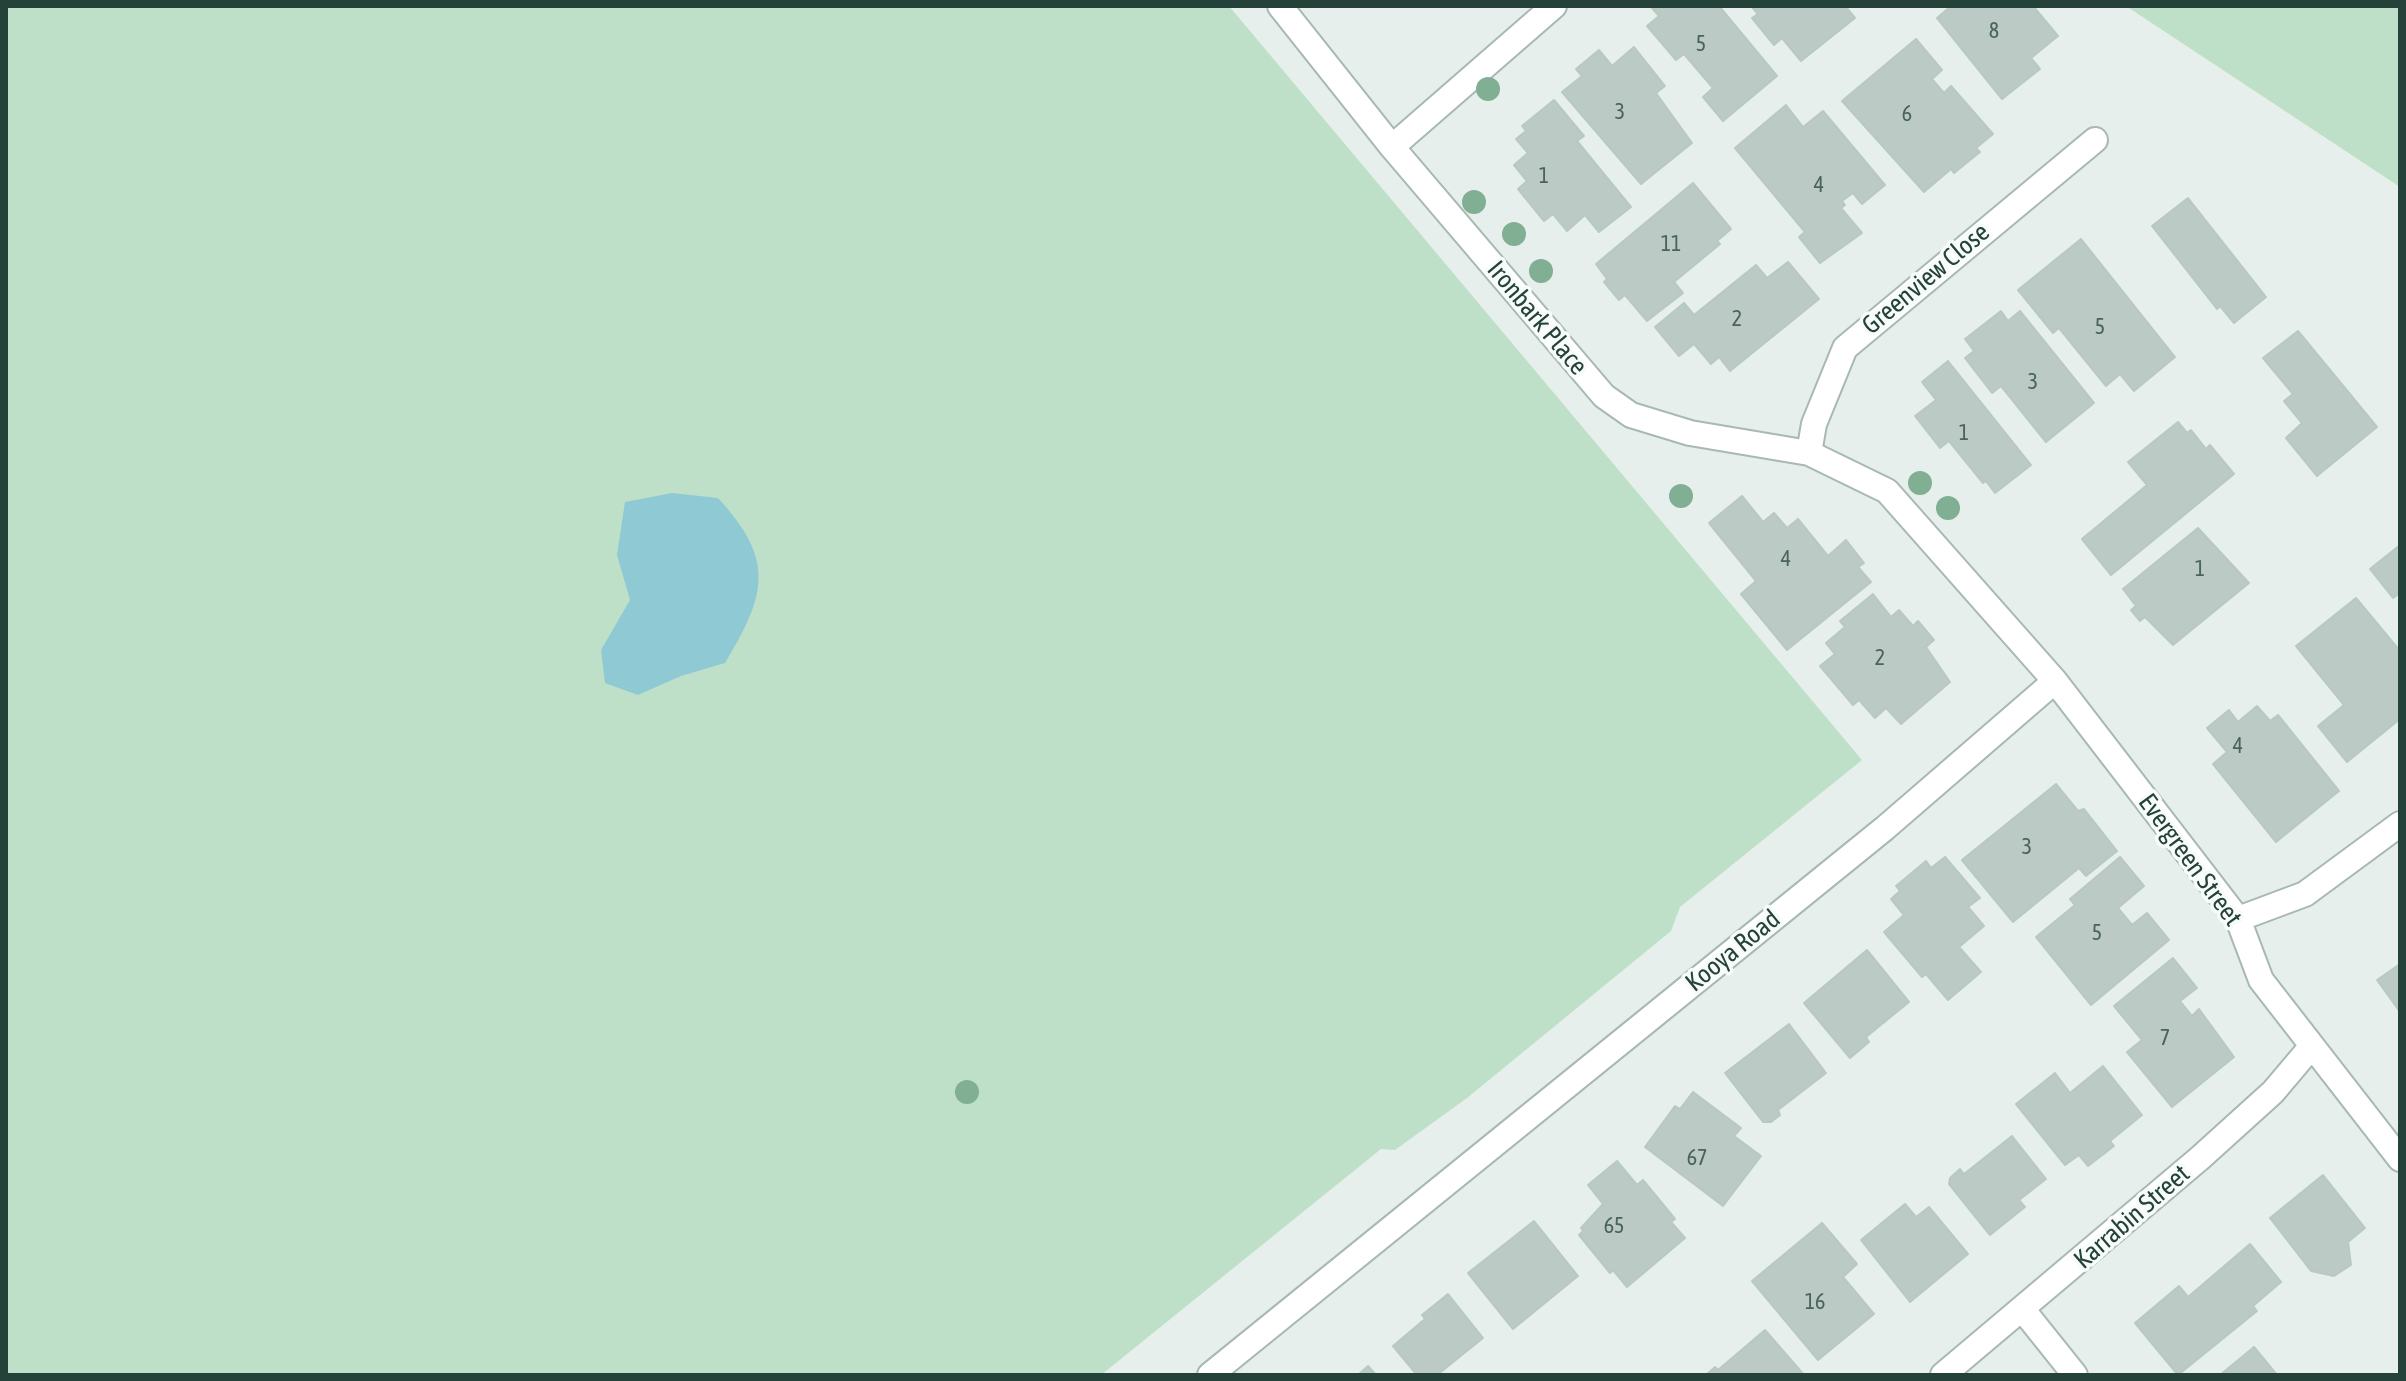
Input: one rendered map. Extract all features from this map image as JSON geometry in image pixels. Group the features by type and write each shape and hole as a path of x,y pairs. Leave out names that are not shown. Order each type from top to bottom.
{"street":[{"name":"Ironbark Place","path":"1280,6 1392,147 1604,396 1631,415 1690,433 1809,453 1887,491 2055,681"},
{"path":"1392,147 1554,6"},
{"name":"Greenview Close","path":"1809,453 1814,424 1845,348 2095,140"},
{"name":"Evergreen Street","path":"2055,681 2238,919 2261,980 2400,1159"},
{"name":"Kooya Road","path":"1210,1375 1885,828 2055,681"},
{"path":"2238,919 2305,894 2400,824"},
{"name":"Karrabin Street","path":"1943,1375 2023,1310 2273,1092 2311,1047"},
{"path":"2023,1310 2075,1375"}],"green space":[{"path":"6,6 1229,6 1862,760 1680,907 1671,931 1467,1098 1395,1150 1381,1149 1101,1375 6,1375"},
{"path":"2126,6 2400,6 2400,187"}],"water":[{"path":"672,493 718,498 736,520 749,540 756,559 759,578 756,597 750,617 725,663 681,676 638,695 605,683 601,650 630,600 617,555 625,502"}],"building":[{"path":"1719,6 1777,76 1723,121 1703,97 1713,88 1684,54 1676,60 1647,26 1659,16 1652,8"},
{"path":"1751,6 1845,6 1855,18 1801,61 1782,38 1774,45 1752,18 1758,14"},
{"path":"1951,6 2033,6 2058,36 2031,58 2040,69 2002,99 1937,18"},
{"path":"1916,39 1942,70 1932,79 1944,93 1951,86 1993,134 1976,148 1980,152 1954,173 1951,169 1924,192 1842,101"},
{"path":"1634,47 1665,86 1656,93 1692,143 1641,184 1562,92 1582,76 1576,69 1599,50 1612,66"},
{"path":"1554,100 1584,136 1577,141 1631,207 1599,232 1585,215 1567,231 1553,214 1544,221 1518,189 1527,181 1514,165 1528,153 1516,139 1526,131 1522,126"},
{"path":"1786,105 1803,127 1823,111 1885,185 1862,204 1853,193 1842,201 1845,205 1841,208 1862,233 1820,263 1799,237 1805,232 1735,148"},
{"path":"1693,183 1731,229 1717,241 1720,244 1674,282 1683,293 1647,321 1625,295 1619,300 1604,282 1607,279 1596,264"},
{"path":"2188,198 2266,297 2234,323 2220,306 2217,309 2152,226"},
{"path":"2081,239 2175,357 2134,391 2120,374 2106,386 2059,328 2053,333 2018,290"},
{"path":"1788,262 1819,299 1730,371 1719,357 1711,364 1694,344 1679,356 1655,327 1684,303 1694,315 1756,265 1767,278"},
{"path":"2001,311 2008,321 2020,311 2094,403 2046,442 2001,386 1992,393 1965,358 1974,351 1965,339"},
{"path":"2298,331 2377,427 2317,476 2286,438 2302,423 2284,401 2293,394 2263,358"},
{"path":"1948,361 2031,465 1995,493 1949,441 1940,448 1915,416 1936,400 1922,382"},
{"path":"2178,422 2187,433 2191,430 2206,449 2210,445 2234,474 2111,575 2082,539 2147,485 2128,462"},
{"path":"1742,496 1763,522 1774,513 1787,528 1798,519 1828,556 1846,540 1864,563 1858,567 1871,582 1787,650 1741,594 1756,581 1709,523"},
{"path":"2198,528 2249,583 2173,645 2145,617 2140,621 2131,610 2136,606 2123,589"},
{"path":"2400,545 2400,593 2393,598 2370,569"},
{"path":"1873,594 1891,617 1899,610 1913,626 1918,621 1934,640 1926,647 1950,682 1901,724 1886,708 1875,718 1859,700 1853,705 1820,666 1835,654 1826,643 1845,627 1840,621"},
{"path":"2356,598 2400,651 2400,719 2347,762 2318,726 2344,705 2296,646"},
{"path":"2257,706 2270,721 2278,715 2339,791 2276,842 2213,764 2227,752 2207,728 2229,710 2238,722"},
{"path":"2056,784 2078,811 2084,809 2117,851 2086,876 2079,868 2013,922 1962,860"},
{"path":"1945,857 1980,898 1968,907 1984,926 1959,947 1981,972 1948,1000 1926,974 1922,977 1884,932 1904,915 1891,899 1900,891 1896,886 1926,861 1931,868"},
{"path":"2120,857 2144,886 2118,908 2132,925 2147,913 2169,940 2091,1005 2036,937 2075,905 2070,899"},
{"path":"1867,950 1909,1002 1866,1037 1869,1042 1850,1058 1804,1003"},
{"path":"2173,958 2197,988 2180,1001 2192,1016 2199,1009 2234,1057 2172,1107 2127,1052 2142,1040 2114,1006"},
{"path":"2400,964 2400,1012 2377,980"},
{"path":"1789,1024 1826,1073 1778,1110 1780,1115 1771,1122 1763,1122 1725,1073"},
{"path":"2103,1066 2142,1115 2110,1141 2114,1146 2088,1166 2079,1155 2065,1165 2016,1104 2055,1073 2070,1093"},
{"path":"1693,1092 1741,1128 1734,1136 1761,1156 1723,1206 1645,1147 1675,1106 1680,1109"},
{"path":"2012,1136 2046,1179 2019,1200 2025,1207 1990,1235 1949,1184 1950,1178 1960,1169 1964,1174"},
{"path":"1617,1161 1637,1185 1643,1180 1675,1219 1671,1222 1685,1238 1627,1287 1613,1270 1610,1273 1579,1235 1583,1231 1581,1228 1603,1204 1588,1185"},
{"path":"2323,1175 2365,1228 2348,1242 2351,1265 2334,1276 2311,1271 2270,1218"},
{"path":"1905,1204 1916,1217 1929,1207 1968,1254 1910,1302 1861,1240"},
{"path":"1534,1221 1578,1276 1513,1329 1468,1273"},
{"path":"1822,1223 1857,1264 1843,1277 1874,1314 1818,1360 1752,1281"},
{"path":"2250,1244 2281,1282 2253,1306 2257,1311 2178,1375 2135,1323 2179,1286 2188,1297"},
{"path":"1448,1294 1483,1338 1437,1375 1417,1375 1393,1346 1425,1319 1422,1315"},
{"path":"1765,1330 1804,1375 1706,1375 1715,1367 1718,1370"},
{"path":"2254,1347 2277,1375 2220,1375"},
{"path":"1368,1366 1376,1375 1358,1375"}]}
